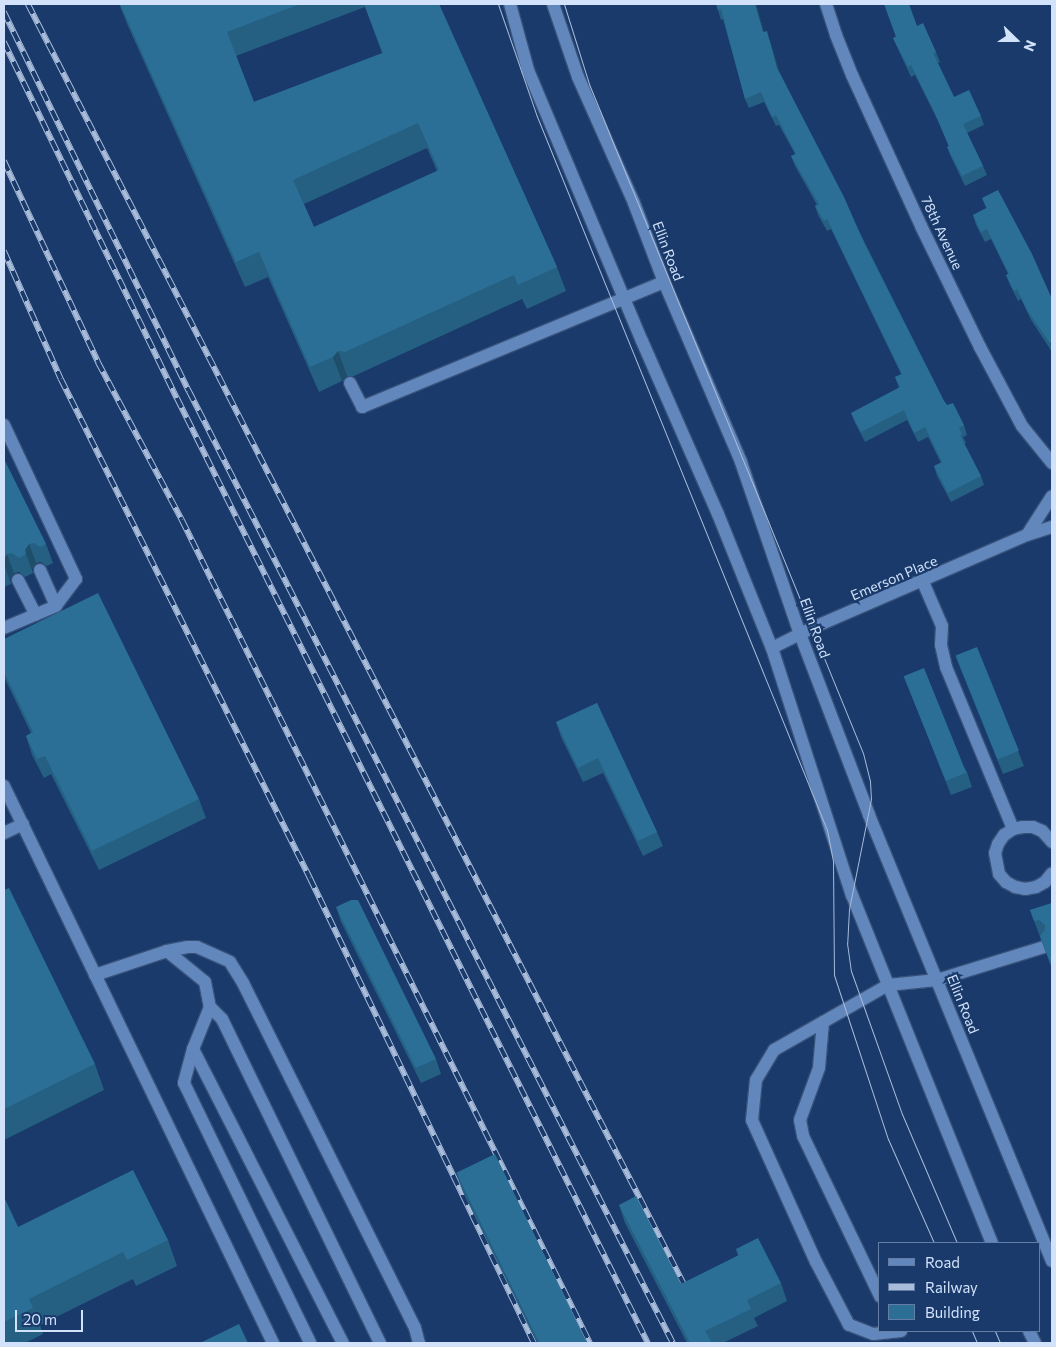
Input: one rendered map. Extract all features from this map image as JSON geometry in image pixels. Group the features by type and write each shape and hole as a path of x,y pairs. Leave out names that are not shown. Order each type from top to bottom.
{"street":[{"path":"510,4 528,70 718,514 772,648 852,895 992,1242"},
{"name":"Ellin Road","path":"553,4 578,76 634,203 664,282 741,462 800,634 869,815 1040,1242"},
{"name":"78th Avenue","path":"826,4 852,75 963,312 1022,426 1052,463"},
{"path":"350,383 362,407 664,282"},
{"path":"4,425 76,578 56,606 4,628"},
{"path":"1028,535 1052,496"},
{"name":"Emerson Place","path":"772,648 800,634 1028,535 1052,527"},
{"path":"40,570 56,606"},
{"path":"18,580 36,615"},
{"path":"923,582 942,626 941,646 946,667 1013,829"},
{"path":"4,786 274,1343"},
{"path":"4,833 23,824"},
{"path":"1052,842 1042,831 1033,827 1013,829 1004,835 995,853 995,864 1002,878 1015,887 1026,889 1045,882 1052,873"},
{"path":"95,975 167,951 197,947 230,962 243,983 410,1319 419,1343"},
{"path":"890,1332 873,1334 849,1324 816,1262 752,1120 756,1080 774,1050 888,985 936,980 1044,948"},
{"path":"167,951 205,982 210,1007 222,1019 380,1343"},
{"path":"210,1007 193,1048 184,1083 310,1343"},
{"path":"823,1022 819,1068 800,1120 803,1136 878,1292"},
{"path":"193,1048 343,1343"},
{"name":"Ellin Road","path":"1041,1244 1047,1259"}],"building":[{"path":"120,4 300,4 227,32 254,102 383,53 364,4 439,4 557,267 518,285 514,275 345,352 338,351 333,357 310,367 259,252 236,262","holes":["418,123 439,170 314,227 293,180"]},
{"path":"716,4 755,4 763,32 767,31 777,68 844,197 865,245 944,401 947,405 953,403 964,425 959,428 962,434 960,435 981,476 948,493 934,466 942,462 925,427 914,433 904,410 861,432 851,413 900,387 895,377 902,374 827,219 824,221 815,206 819,204 791,156 796,154 776,115 772,117 761,92 745,99 721,9 718,10"},
{"path":"884,4 909,4 917,26 923,23 936,52 933,53 954,97 969,90 981,116 963,124 983,166 962,176 947,147 949,146 934,111 911,65 908,67 893,38 896,37"},
{"path":"998,190 1032,254 1052,299 1052,341 1050,343 1027,310 1017,289 1014,291 1006,275 1009,274 987,229 981,232 973,215 987,208 982,198"},
{"path":"4,459 46,544 40,547 34,543 29,544 25,550 26,554 19,558 12,553 7,554 4,559"},
{"path":"98,593 199,799 92,851 45,756 37,759 26,736 33,732 4,672 4,639"},
{"path":"977,647 1019,751 998,759 956,656"},
{"path":"924,668 966,773 946,781 904,676"},
{"path":"597,703 657,832 638,841 598,758 578,768 556,722"},
{"path":"9,888 95,1064 4,1109 4,890"},
{"path":"351,900 358,900 436,1059 416,1068 336,907"},
{"path":"1052,903 1052,967 1040,936 1045,930 1045,925 1039,920 1034,921 1030,910"},
{"path":"495,1154 587,1343 539,1343 456,1173"},
{"path":"133,1170 168,1240 127,1260 123,1252 29,1299 33,1308 4,1322 4,1197 18,1227"},
{"path":"636,1196 681,1284 739,1255 736,1249 758,1238 781,1283 747,1300 751,1309 705,1331 712,1343 690,1343 619,1205"},
{"path":"239,1324 248,1343 200,1343"}],"tram line":[{"path":"498,4 536,114 827,830 833,862 834,975 888,1139 934,1242"},
{"path":"564,4 589,84 863,753 870,781 871,799 849,909 847,943 851,971 902,1114 957,1242"},
{"path":"972,1332 977,1343"},
{"path":"995,1332 1000,1343"}],"railway":[{"path":"28,4 689,1294"},
{"path":"4,12 189,391 673,1343"},
{"path":"4,42 177,398 648,1343"},
{"path":"4,161 98,362 182,520 590,1343"},
{"path":"4,251 61,379 310,878 534,1343"}]}
